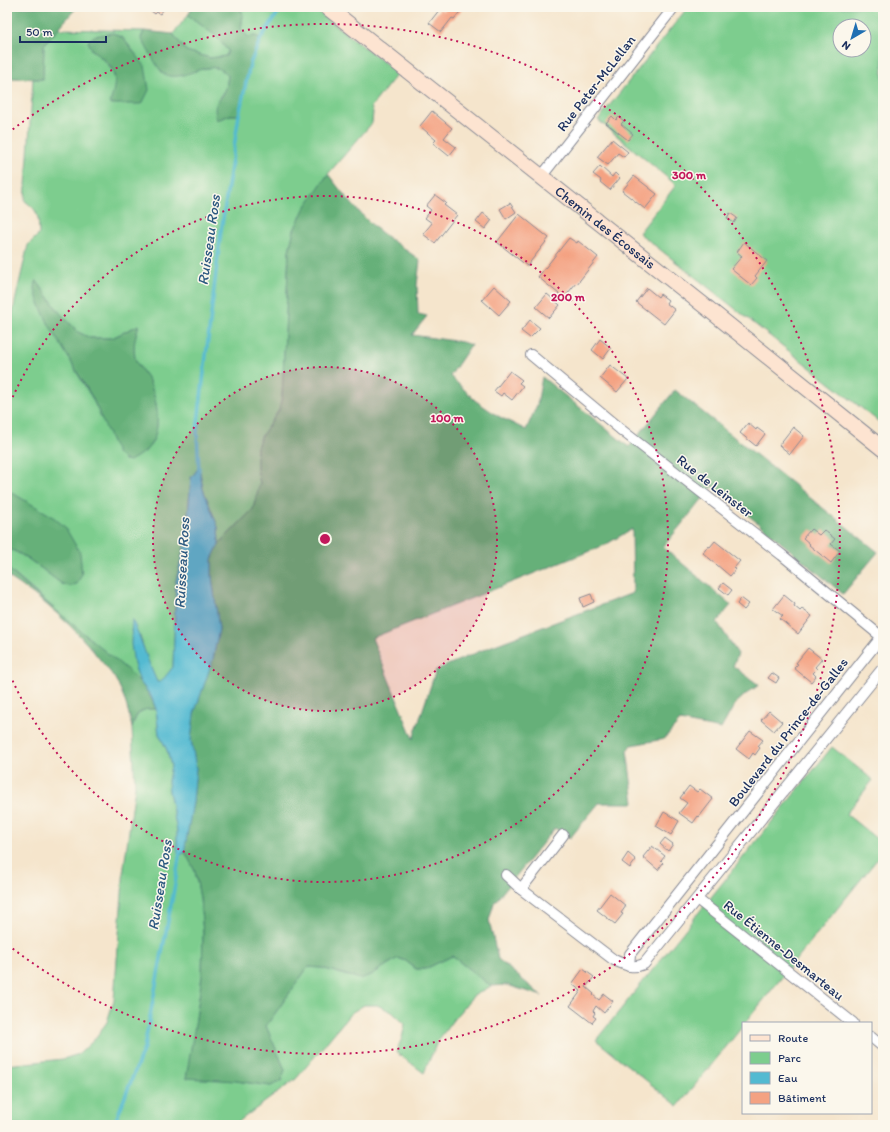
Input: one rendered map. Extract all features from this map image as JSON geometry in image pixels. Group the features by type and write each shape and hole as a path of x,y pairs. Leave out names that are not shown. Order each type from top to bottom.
{"main road":[{"name":"Chemin des Écossais","path":"326,7 883,449"}],"street":[{"name":"Rue Peter-McLellan","path":"541,177 674,7"},
{"name":"Rue de Leinster","path":"531,355 620,429 788,560 882,637"},
{"name":"Boulevard du Prince-de-Galles","path":"629,966 630,954 882,637"},
{"path":"506,875 614,960 636,967 644,964 883,668"},
{"path":"521,888 563,835"},
{"path":"716,846 730,857"},
{"name":"Rue Étienne-Desmarteau","path":"697,898 852,1022"},
{"path":"872,1038 883,1047"}],"green space":[{"path":"7,7 77,7 44,45 43,79 7,78"},
{"path":"193,7 240,7 243,15 241,29 248,37 255,36 261,38 250,64 239,115 230,115 217,120 215,113 216,105 224,93 228,76 221,70 206,68 180,76 164,74 141,38 144,31 173,34 186,51 210,58 226,56 228,51 217,37 188,15"},
{"path":"240,7 312,7 398,73 371,107 373,112 372,123 328,174 294,230 289,251 282,397 279,410 261,437 257,447 257,469 260,483 253,509 219,544 218,527 203,489 199,468 191,478 186,540 176,581 173,667 161,683 157,682 149,666 140,636 134,664 140,682 7,568 7,549 20,554 62,584 69,586 27,502 7,490 7,339 28,245 39,234 36,212 25,201 33,79 43,79 44,45 58,29 144,31 141,38 197,70 217,68 221,69 228,75 226,89 218,100 217,120 230,115 239,115 250,64 261,38 255,36 248,37 241,29 243,15","holes":["113,33 123,38 131,49 116,83 110,67 91,49","36,280 60,313 78,332 90,338 112,338 139,325 133,341 135,360 149,381 156,404 157,426 152,443 144,453 102,419 92,398 73,366"]},
{"path":"688,7 883,7 883,425 639,233 676,185 598,120"},
{"path":"188,15 217,37 228,51 226,56 210,58 186,51 173,34"},
{"path":"113,33 123,38 145,66 149,90 142,104 110,104 115,79 114,73 108,63 92,49 88,41 94,36"},
{"path":"328,174 351,203 372,225 385,236 420,260 417,285 418,314 427,316 412,335 462,342 471,345 450,376 476,401 498,416 526,430 537,405 542,377 629,447 675,390 878,552 843,594 713,486 663,547 731,605 717,622 738,654 733,666 759,685 735,704 721,729 680,721 664,739 632,745 627,750 634,803 599,803 570,838 555,828 494,903 489,920 498,959 542,996 507,985 491,986 452,956 425,969 416,969 406,961 398,958 371,975 360,979 322,968 308,967 266,1026 285,1070 281,1081 271,1086 236,1081 186,1078 202,976 203,933 200,898 195,871 184,850 193,802 196,768 191,740 194,714 213,659 219,629 212,577 212,559 219,544 253,509 260,483 257,469 257,447 261,437 279,410 282,397 289,251 294,230 304,209","holes":["632,529 633,593 492,646 436,670 413,739 372,638 605,545"]},
{"path":"36,280 60,313 78,332 90,338 112,338 139,325 134,349 135,358 137,364 152,388 156,404 157,421 154,437 149,447 139,456 130,461 124,460 117,453 92,397 49,325 38,301 35,289"},
{"path":"7,490 52,516 65,527 80,553 82,574 77,584 69,586 62,584 28,559 7,549"},
{"path":"7,568 130,672 145,689 156,709 146,709 140,712 135,719 132,728 123,695 109,670 92,649 70,626 46,604 7,576"},
{"path":"146,709 156,709 159,734 167,750 171,766 168,781 177,831 177,847 179,855 184,853 184,850 195,871 200,898 203,933 202,976 196,1019 236,1081 271,1086 285,1070 266,1026 308,967 322,968 348,976 371,975 398,958 406,961 416,969 425,969 452,956 491,986 472,997 453,1020 437,1042 424,1073 396,1052 402,1038 405,1024 392,1012 377,1005 364,1005 351,1013 296,1079 234,1125 7,1125 7,1065 63,1059 79,1054 94,1040 107,1022 114,1000 124,867 135,787 132,728 137,716 140,712"},
{"path":"832,747 873,780 846,814 883,844 883,852 746,1022 742,1022 742,1027 678,1106 596,1040"}],"water":[{"path":"199,467 203,489 218,527 219,544 212,559 212,577 219,629 213,659 194,714 191,740 196,768 193,802 184,853 179,856 177,847 177,831 168,781 171,766 167,750 159,734 156,709 151,696 140,682 134,664 131,644 132,619 157,682 161,682 173,667 176,581 186,540 191,478"}],"building":[{"path":"146,7 161,7 164,9 160,14 157,12 155,14"},
{"path":"447,7 464,7 454,19 452,18 441,32 429,23 440,9 444,11"},
{"path":"432,111 452,128 444,138 456,147 449,156 433,143 436,140 420,126"},
{"path":"612,116 616,120 619,117 624,121 621,124 633,134 628,140 606,123"},
{"path":"612,139 628,152 624,157 618,153 608,165 597,157"},
{"path":"600,166 612,177 615,173 620,178 610,190 593,174"},
{"path":"634,176 657,194 645,209 622,191"},
{"path":"435,195 446,203 444,205 457,215 435,243 423,234 432,223 425,218 431,210 426,206"},
{"path":"510,203 516,212 506,219 500,209"},
{"path":"483,213 492,220 485,229 476,222"},
{"path":"730,213 737,218 734,223 727,218"},
{"path":"519,214 549,238 527,266 497,242"},
{"path":"569,238 577,243 578,241 598,257 564,298 538,277"},
{"path":"744,242 767,261 755,276 757,278 751,285 731,269 742,256 737,252"},
{"path":"494,286 511,301 499,315 482,300"},
{"path":"647,288 658,297 660,294 668,300 666,303 675,310 664,324 636,302"},
{"path":"547,294 560,305 549,318 536,307"},
{"path":"530,320 540,328 530,338 521,331"},
{"path":"600,339 611,348 603,359 592,350"},
{"path":"610,365 628,379 617,392 600,378"},
{"path":"510,371 522,380 519,383 523,386 512,400 503,393 501,396 494,391"},
{"path":"748,423 756,430 757,428 765,434 756,446 740,433"},
{"path":"793,427 804,436 790,454 779,445"},
{"path":"811,529 819,535 824,530 835,539 831,544 840,551 831,563 809,545 810,544 803,538"},
{"path":"715,541 740,561 730,576 703,553 708,546 710,547"},
{"path":"723,583 732,590 728,595 719,588"},
{"path":"591,594 594,602 583,607 580,598"},
{"path":"784,595 795,604 794,606 800,611 802,609 812,616 798,634 780,619 783,616 773,609"},
{"path":"741,598 749,604 744,610 737,604"},
{"path":"808,648 822,659 815,667 817,669 813,673 816,676 811,682 794,668 798,664 796,663"},
{"path":"772,673 779,678 776,683 768,678"},
{"path":"769,711 782,722 774,731 761,720"},
{"path":"750,731 763,740 758,746 760,748 755,755 753,753 749,759 736,749"},
{"path":"689,786 697,792 700,789 713,799 693,823 679,813 687,803 680,798"},
{"path":"664,812 679,821 671,835 656,826"},
{"path":"665,838 673,844 668,851 660,844"},
{"path":"652,846 665,856 661,861 663,863 658,870 643,857"},
{"path":"628,853 636,860 630,868 622,862"},
{"path":"610,893 626,906 621,913 623,914 615,924 597,910"},
{"path":"583,969 594,977 586,987 594,994 593,995 599,1000 604,994 613,1001 604,1013 596,1006 593,1011 595,1013 593,1016 596,1018 592,1023 570,1006 581,991 572,984"}],"waterway":[{"name":"Ruisseau Ross","path":"199,471 197,431 221,231 239,115 250,64 261,38 282,7"},
{"name":"Ruisseau Ross","path":"114,1125 144,1048 180,851"}]}
